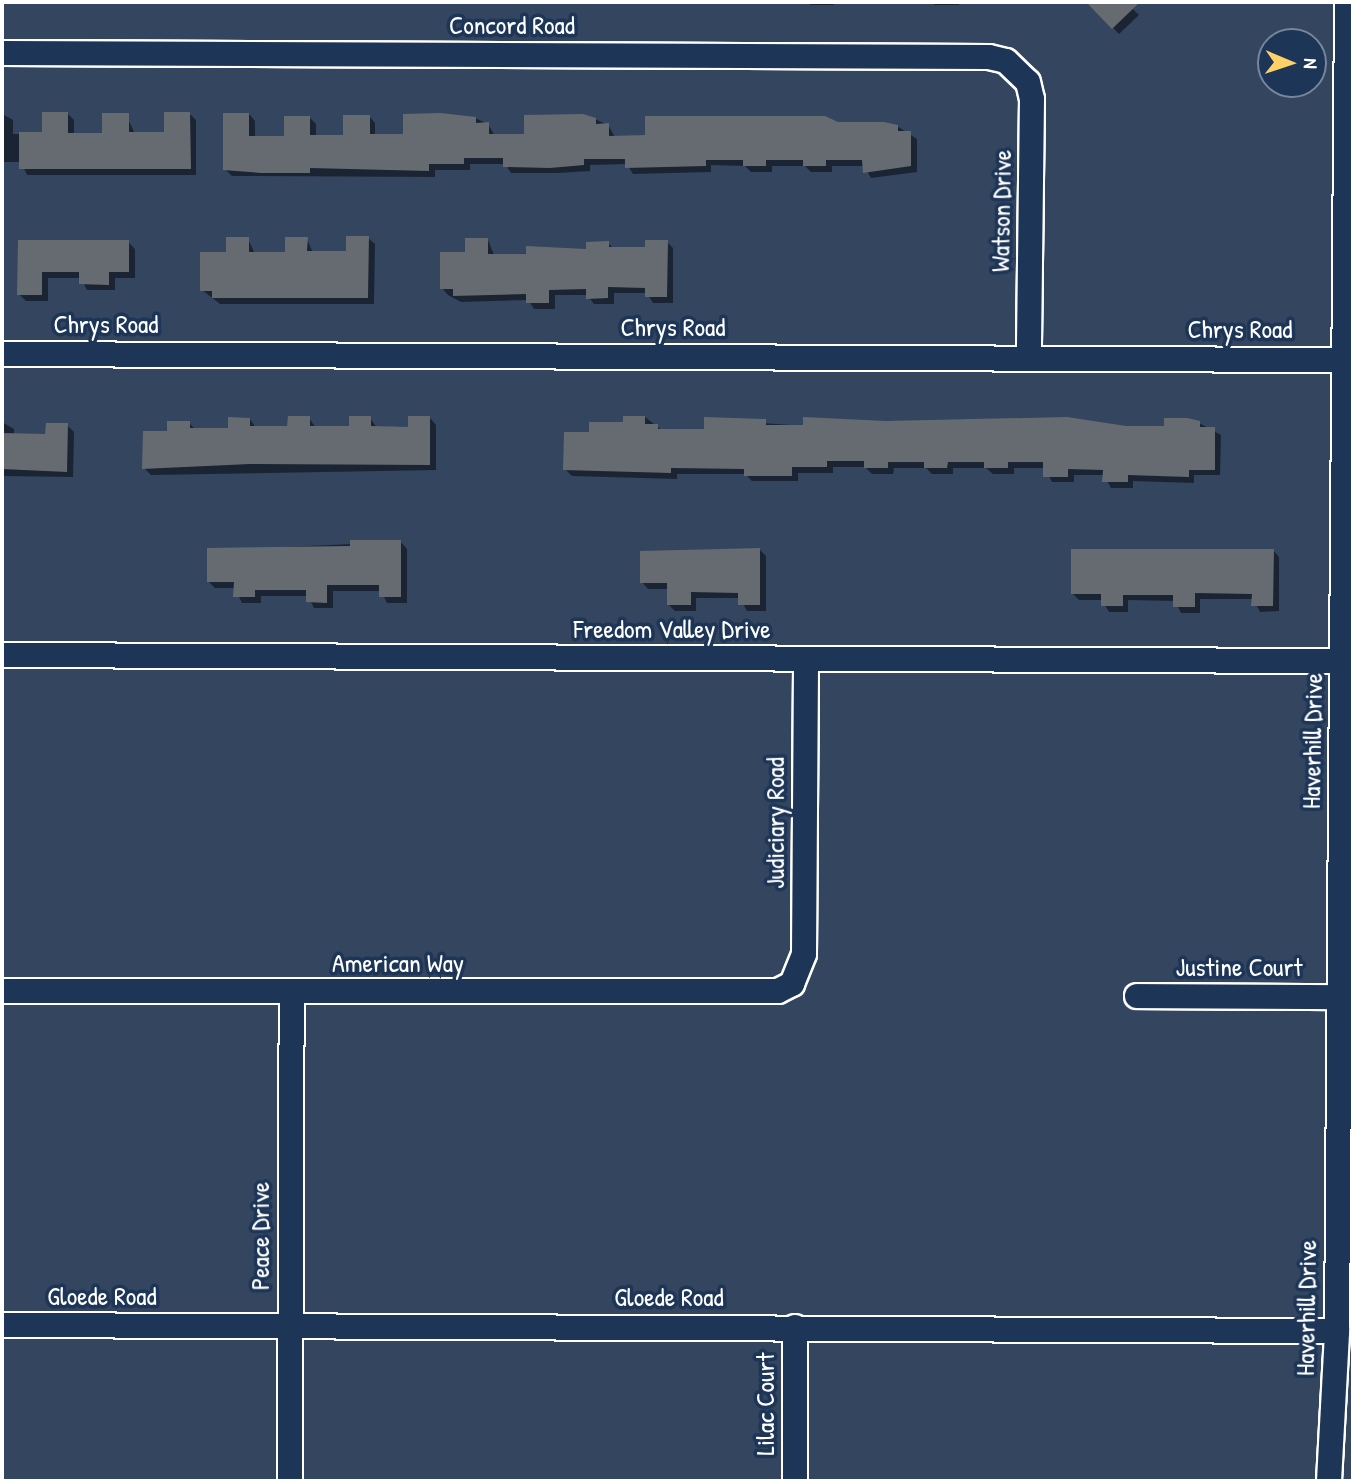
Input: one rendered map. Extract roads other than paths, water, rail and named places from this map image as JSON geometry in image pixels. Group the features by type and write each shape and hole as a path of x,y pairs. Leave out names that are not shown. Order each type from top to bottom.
{"street":[{"name":"Haverhill Drive","path":"1329,1481 1337,1331 1347,2"},
{"name":"Concord Road","path":"2,53 989,57 1018,69"},
{"name":"Watson Drive","path":"1018,69 1032,99 1029,358"},
{"name":"Chrys Road","path":"2,354 1344,360"},
{"name":"Freedom Valley Drive","path":"2,655 1343,661"},
{"name":"Judiciary Road","path":"792,984 804,954 806,659"},
{"name":"American Way","path":"2,991 763,994 792,984"},
{"name":"Peace Drive","path":"290,1481 292,992"},
{"name":"Justine Court","path":"1137,996 1340,997"},
{"name":"Gloede Road","path":"2,1325 1337,1331"},
{"name":"Lilac Court","path":"794,1481 795,1327"}]}
